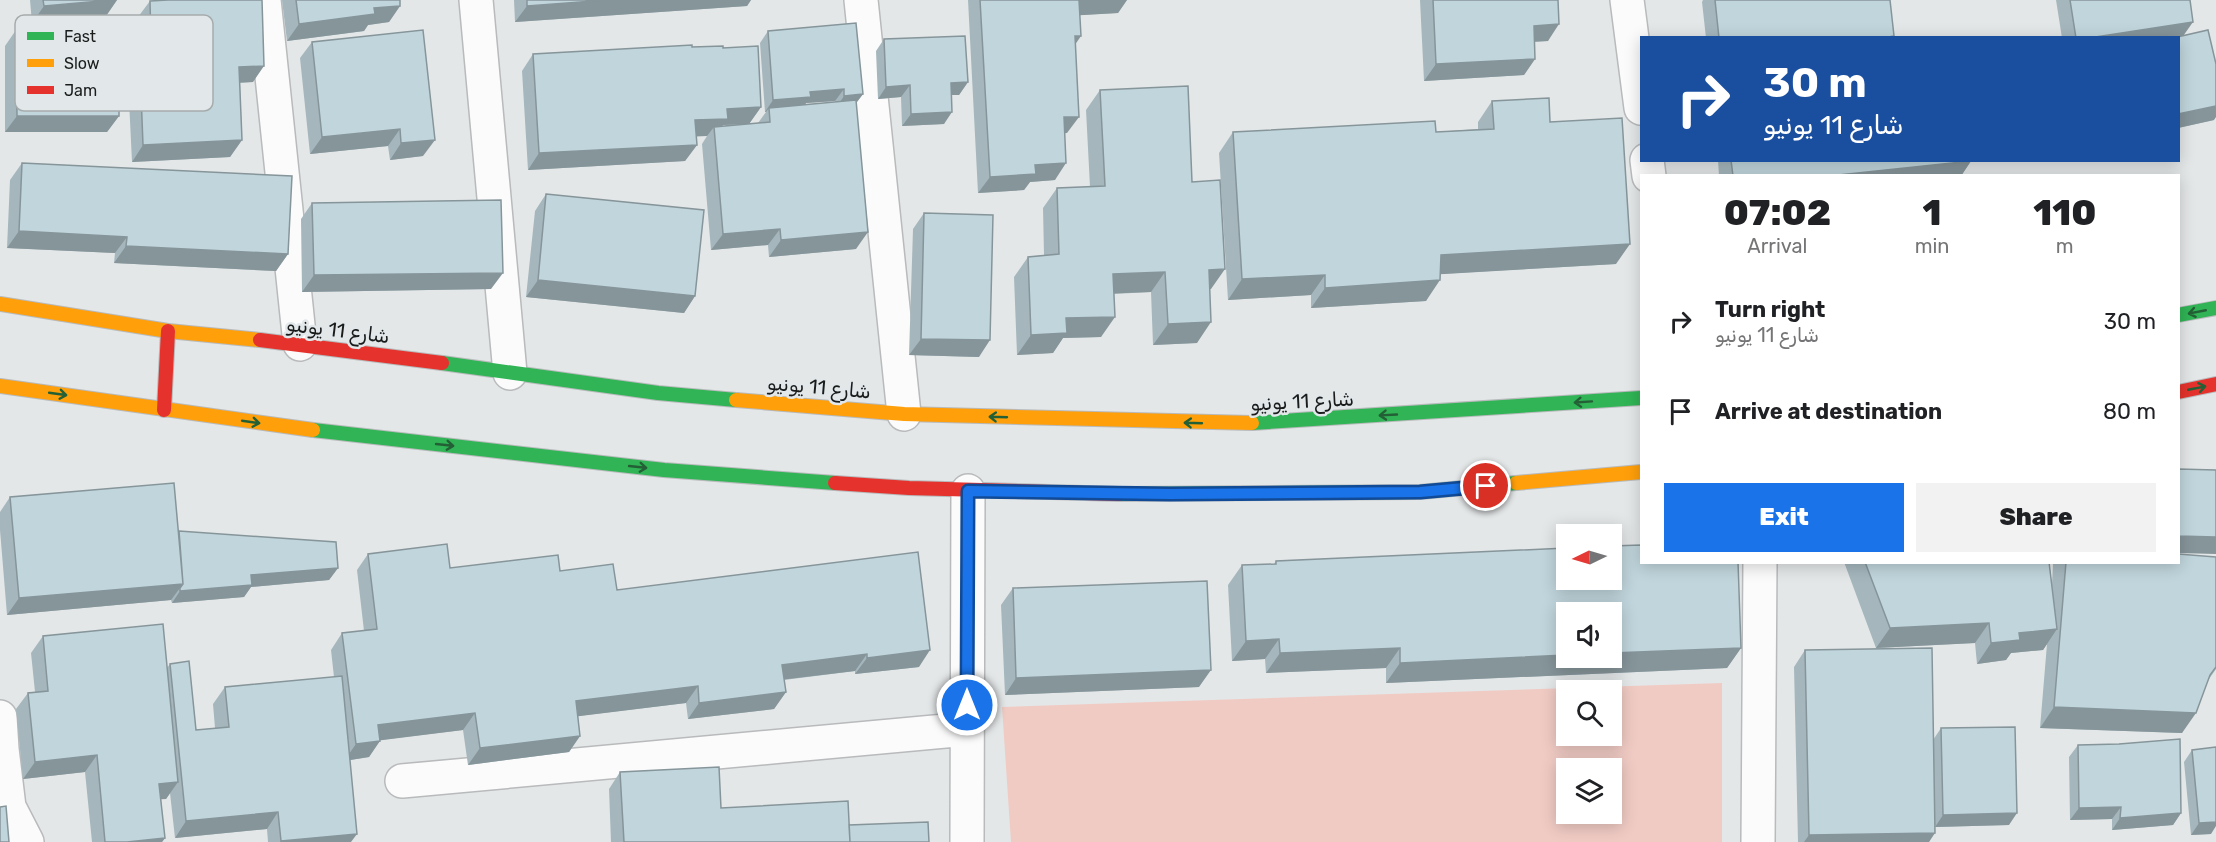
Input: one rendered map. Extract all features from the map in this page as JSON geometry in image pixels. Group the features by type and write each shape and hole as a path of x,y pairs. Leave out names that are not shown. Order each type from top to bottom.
{"highway":[{"name":"شارع 11 يونيو","path":"0,304 168,331 300,344 658,393 904,414 1237,424 1640,398"},
{"path":"2180,315 2216,308"},
{"path":"164,410 168,331"},
{"path":"2180,392 2216,384"},
{"path":"0,386 263,424 664,470 968,491 1148,495 1420,492 1640,472"}],"street":[{"path":"264,0 300,344"},
{"path":"476,0 510,373"},
{"path":"861,0 904,414"},
{"path":"1627,0 1640,100"},
{"path":"967,842 968,491"},
{"path":"1758,842 1760,564"},
{"path":"0,717 9,807 27,842"},
{"path":"402,781 967,729"}],"shaded area":[{"path":"1722,683 1722,842 1011,842 1002,707 1556,689 1556,746 1622,746 1622,686"}],"building":[{"path":"43,0 112,0 44,6"},
{"path":"262,0 264,66 239,67 242,140 143,145 142,111 213,111 213,15 150,15 150,1"},
{"path":"296,0 400,0 400,6 374,8 375,14 299,24"},
{"path":"527,0 607,0 527,6"},
{"path":"980,0 1079,0 1081,36 1075,36 1079,117 1064,117 1066,163 1035,165 1036,174 990,177"},
{"path":"1433,0 1558,0 1559,24 1534,26 1535,59 1436,64"},
{"path":"1715,0 1890,0 1894,36 1719,36"},
{"path":"2070,0 2190,0 2193,22 2102,36 2076,36"},
{"path":"856,23 863,94 844,96 844,89 810,92 811,97 773,100 768,31"},
{"path":"423,30 435,140 401,143 400,129 322,137 312,42"},
{"path":"2208,30 2216,64 2216,106 2180,114 2180,36"},
{"path":"965,36 968,82 951,83 952,112 911,114 910,85 886,87 884,39"},
{"path":"692,45 692,47 723,46 723,48 758,46 761,107 727,109 728,119 695,120 697,145 539,153 533,54"},
{"path":"1188,86 1192,182 1220,180 1225,269 1209,270 1211,322 1168,324 1165,272 1113,274 1115,317 1066,318 1067,333 1031,335 1028,257 1059,254 1057,188 1105,186 1100,90"},
{"path":"1549,98 1550,122 1622,118 1630,244 1441,255 1440,280 1325,288 1325,275 1242,279 1233,132 1435,121 1436,132 1494,129 1492,101"},
{"path":"856,100 868,232 781,240 780,229 723,234 714,127 770,122 769,108"},
{"path":"17,111 119,111 119,116 17,116"},
{"path":"1731,162 1962,162 1848,174 1733,174"},
{"path":"22,163 292,176 288,254 126,246 127,237 19,231"},
{"path":"546,194 704,210 695,296 538,280"},
{"path":"501,200 503,273 314,275 312,203"},
{"path":"924,213 993,215 990,340 921,339"},
{"path":"2180,469 2216,470 2216,537 2180,536"},
{"path":"174,483 183,584 19,598 10,497"},
{"path":"179,531 336,542 338,568 251,575 252,585 180,591 183,584"},
{"path":"447,544 450,568 558,555 560,571 613,564 617,590 918,552 930,650 867,658 867,654 782,665 786,692 699,703 698,686 576,701 580,736 480,748 475,713 378,725 380,741 356,744 342,633 377,629 368,554"},
{"path":"1640,545 1640,564 1738,564 1741,648 1622,653 1622,602 1556,602 1556,655 1400,663 1400,648 1280,653 1279,639 1246,641 1242,565 1276,564 1276,561 1556,548 1556,590 1622,590 1622,546"},
{"path":"2180,554 2216,557 2216,667 2210,675 2196,713 2054,707 2066,564 2180,564"},
{"path":"1866,564 2049,564 2057,629 2019,633 2020,640 1991,643 1989,623 1890,628"},
{"path":"1207,581 1211,670 1016,678 1013,588"},
{"path":"163,624 178,782 159,784 165,838 105,842 97,755 35,762 28,693 48,691 43,636"},
{"path":"1932,648 1935,833 1809,835 1805,650"},
{"path":"189,661 196,730 229,727 225,687 342,676 357,834 281,841 278,812 186,821 170,664"},
{"path":"2015,727 2017,813 1943,815 1941,728"},
{"path":"2180,739 2181,813 2120,818 2121,807 2079,808 2078,745"},
{"path":"2216,747 2216,822 2199,823 2192,750"},
{"path":"719,767 721,808 848,801 850,842 624,842 620,772"},
{"path":"6,806 9,842 0,842 0,807"},
{"path":"928,822 929,842 850,842 849,825"}],"traffic: fast":[{"path":"2180,315 2216,308"},
{"path":"442,363 658,393 736,400"},
{"path":"1252,423 1640,398"},
{"path":"313,430 664,470 835,483"},
{"path":"1119,494 1420,492 1516,483"}],"traffic: slow":[{"path":"0,304 168,331 260,340"},
{"path":"0,386 313,430"},
{"path":"736,400 904,414 1252,423"},
{"path":"1516,483 1640,472"}],"traffic: jam":[{"path":"164,410 168,331"},
{"path":"260,340 442,363"},
{"path":"2180,392 2216,384"},
{"path":"835,483 909,488 1119,494"}],"route":[{"path":"967,705 968,491 1148,495 1420,492 1486,486"}]}
